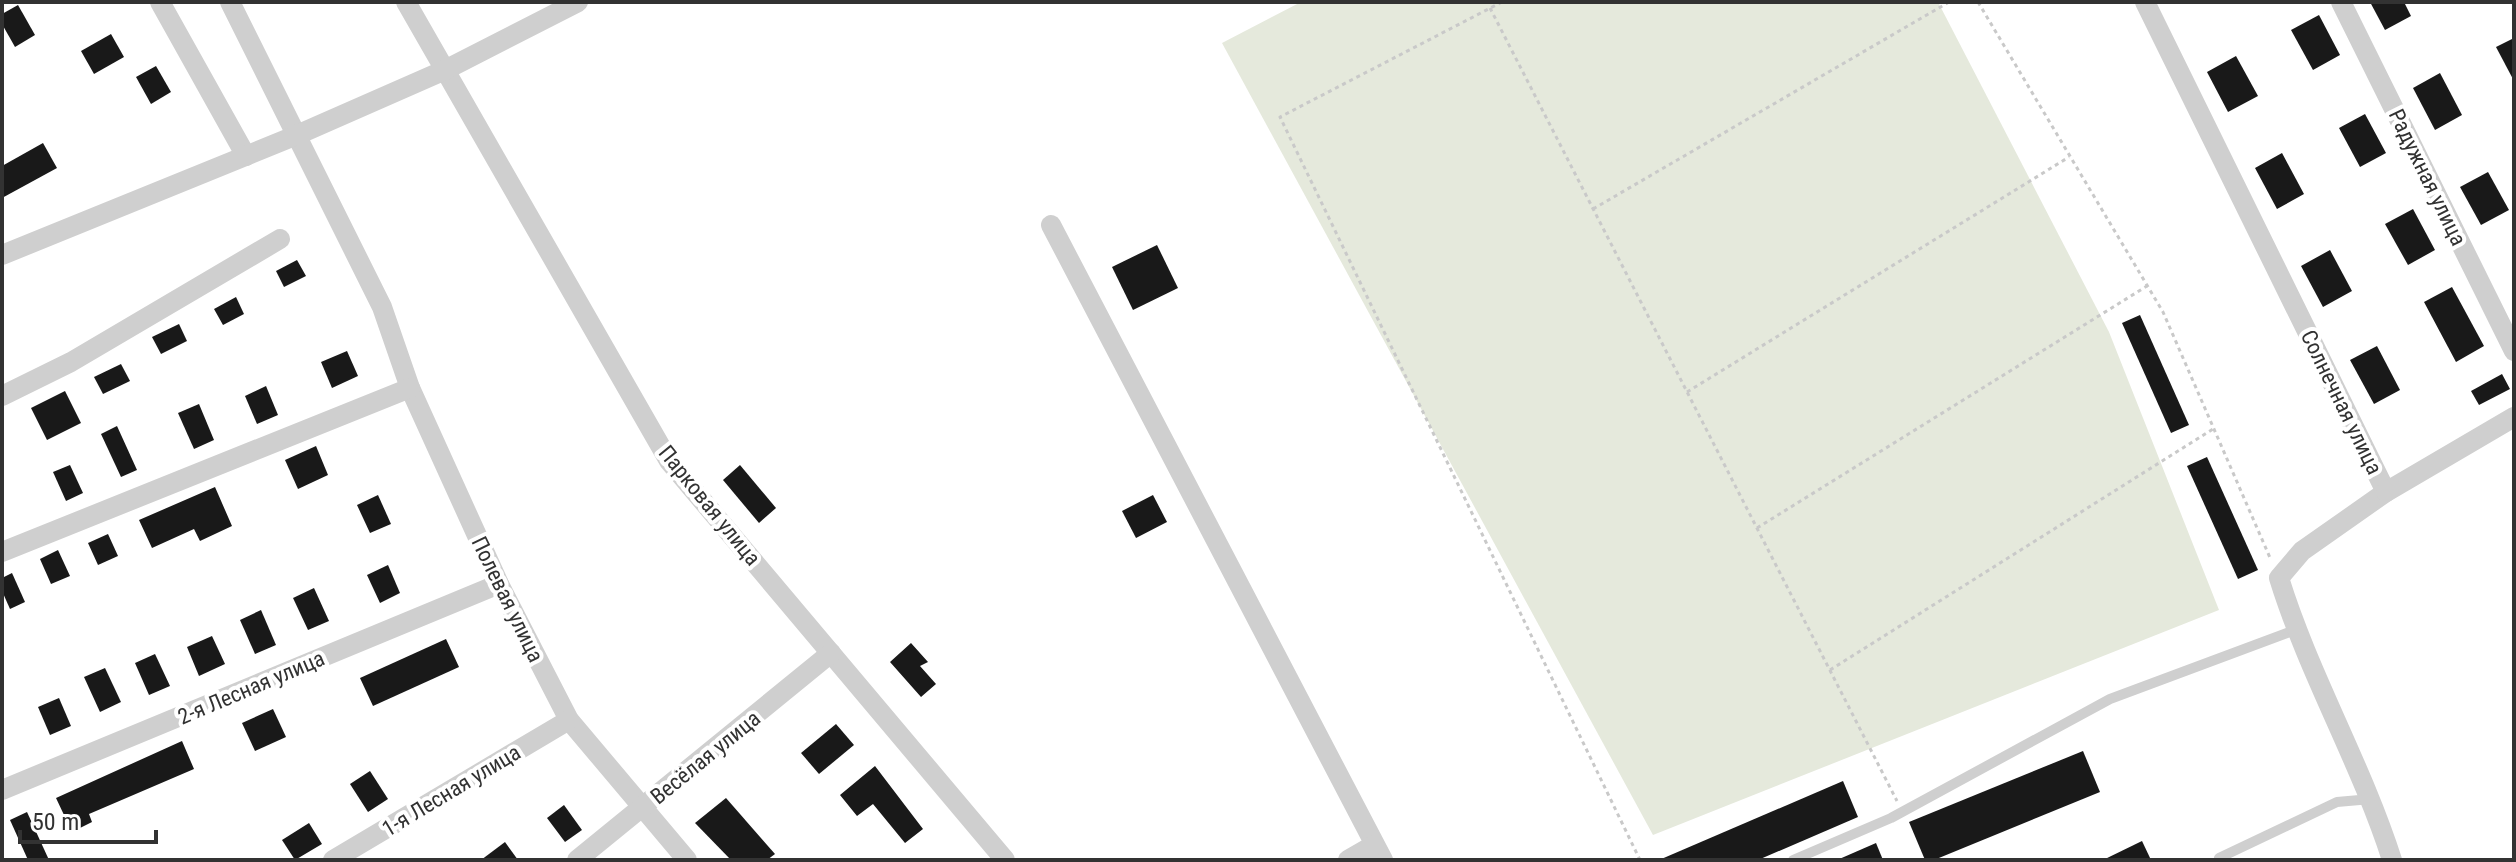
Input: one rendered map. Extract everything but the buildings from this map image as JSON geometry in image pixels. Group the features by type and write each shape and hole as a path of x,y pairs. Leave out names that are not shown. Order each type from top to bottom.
{"street":[{"path":"160,2 246,156"},
{"name":"Полевая улица","path":"230,2 382,307 410,388 499,584 569,720 687,860"},
{"name":"Парковая улица","path":"406,2 669,461 1005,860"},
{"path":"2,255 297,135 445,70 578,2"},
{"name":"Солнечная улица","path":"2145,2 2386,492 2302,551 2279,578"},
{"name":"Радужная улица","path":"2341,2 2514,351"},
{"path":"1051,225 1378,852 1348,860"},
{"path":"2,396 71,362 280,239"},
{"path":"2,552 410,388"},
{"path":"2386,492 2514,417"},
{"path":"2279,578 2295,630 2373,799 2392,860"},
{"name":"2-я Лесная улица","path":"2,790 499,584"},
{"name":"Весёлая улица","path":"577,860 831,653"},
{"name":"1-я Лесная улица","path":"333,860 569,720"}],"lane":[{"path":"1793,860 1902,812 2110,699 2295,630"},
{"path":"2219,858 2337,802 2373,799"}],"path":[{"path":"1502,2 1280,117 1640,860"},
{"path":"1593,209 1949,2"},
{"path":"1978,2 2163,312 2279,578"},
{"path":"1490,8 1902,812"},
{"path":"1687,392 2069,157"},
{"path":"1757,528 2147,286"},
{"path":"1830,670 2214,429"}],"shaded area":[{"path":"1301,2 1938,2 2109,332 2219,610 1653,835 1222,43"}]}
